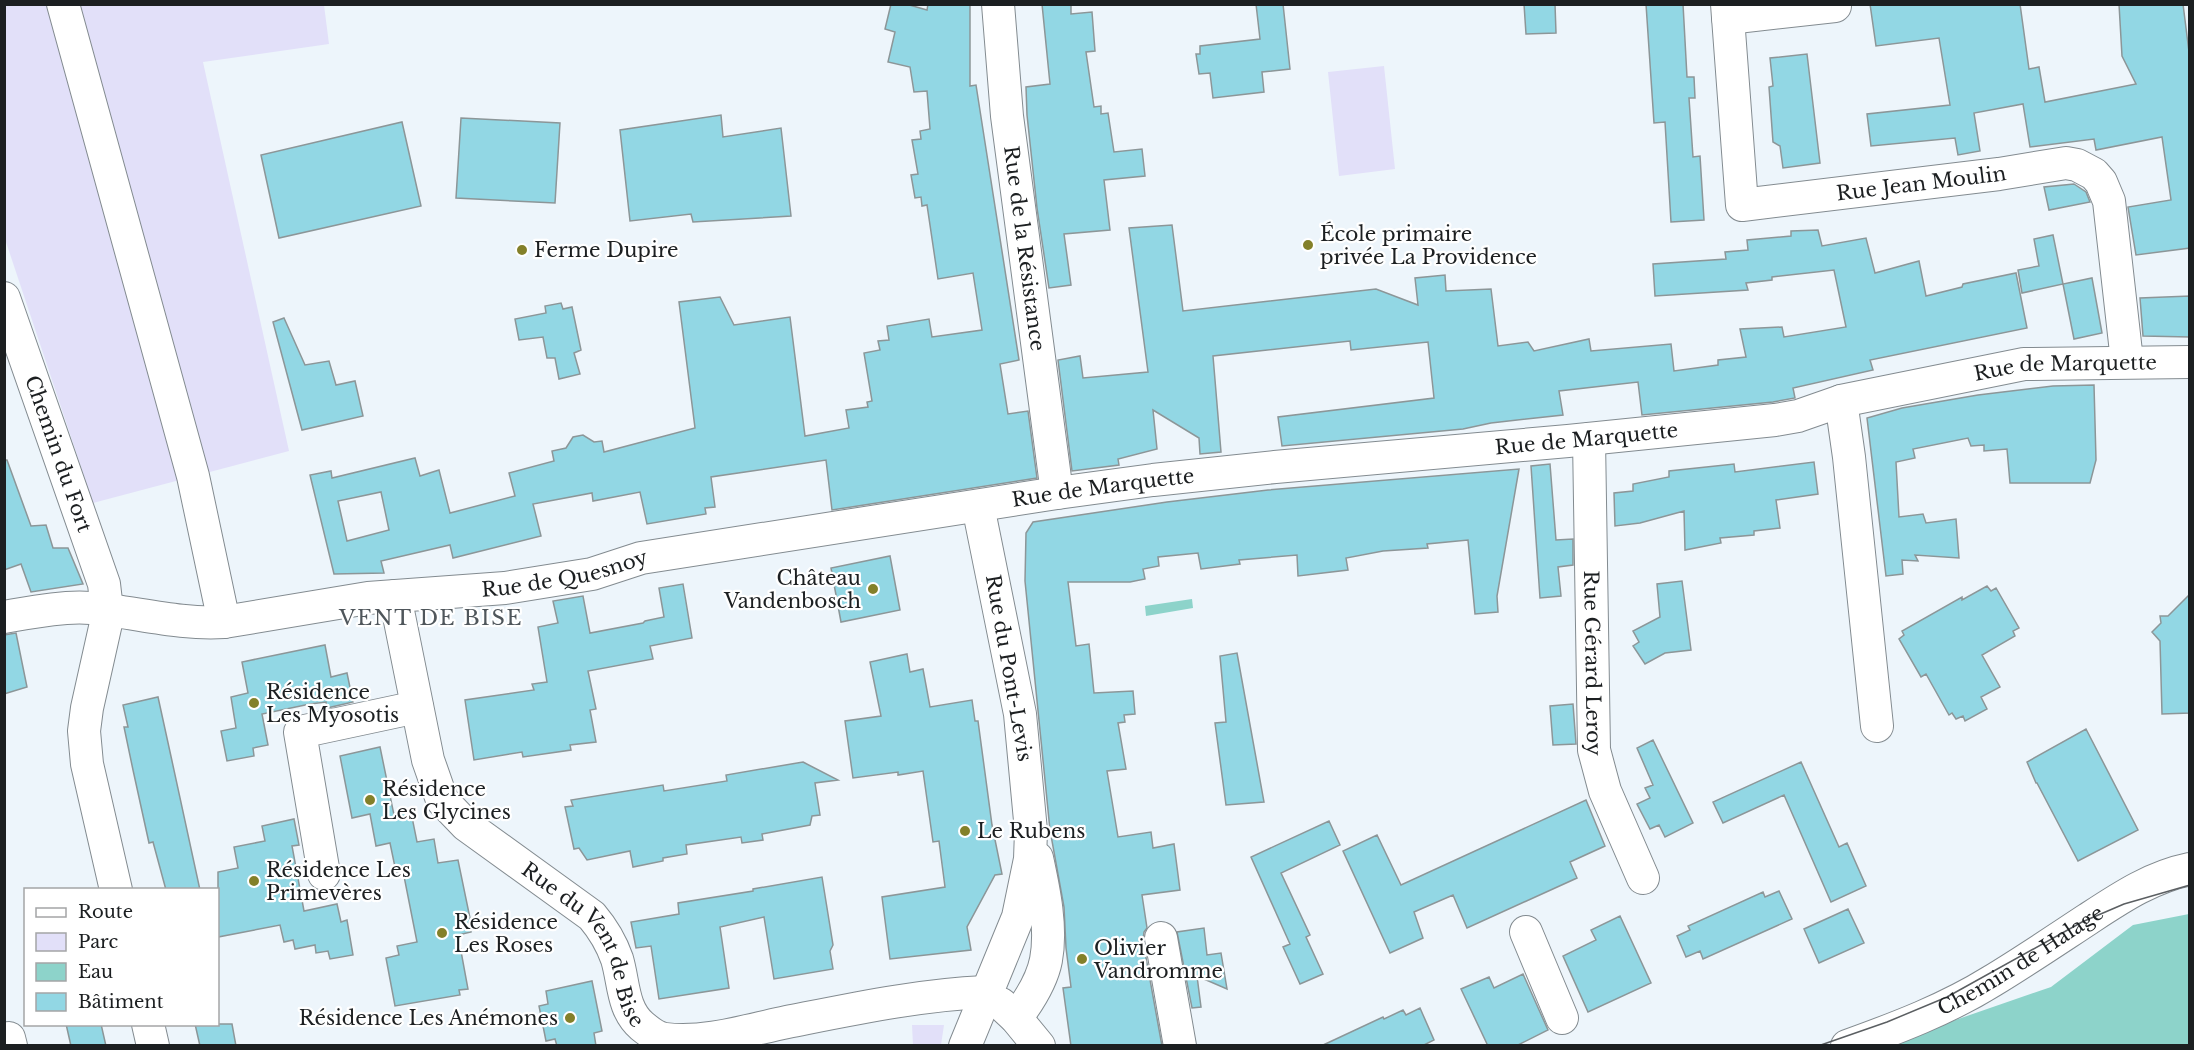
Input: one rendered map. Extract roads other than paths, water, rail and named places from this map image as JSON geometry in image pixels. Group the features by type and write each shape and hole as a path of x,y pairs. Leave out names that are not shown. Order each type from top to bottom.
{"street":[{"path":"63,4 194,476 224,622"},
{"name":"Rue de la Résistance","path":"998,4 1007,116 1057,493"},
{"name":"Rue Jean Moulin","path":"1835,6 1727,11 1742,205 2066,164 2085,168 2101,182 2109,201 2127,361"},
{"name":"Chemin du Fort","path":"4,298 104,584 107,610 84,731 89,773 116,888"},
{"name":"Rue de Marquette","path":"978,506 1057,493 1275,467 1588,439 1788,418 1841,401 2024,364 2190,362"},
{"path":"1841,401 1877,726"},
{"name":"Rue Gérard Leroy","path":"1588,439 1594,750 1605,791 1643,878"},
{"name":"Rue de Quesnoy","path":"4,616 64,608 107,610 201,623 224,622 342,602 516,587 592,574 648,557 978,506"},
{"name":"Rue du Pont-Levis","path":"965,1046 985,992 1018,917 1030,858 1031,831 1029,790 1020,714 978,506"},
{"name":"Rue du Vent de Bise","path":"395,596 428,760 442,800 466,825 592,916 603,929 614,952 626,1002 631,1013 641,1025 655,1035 663,1039 704,1039 884,1003 947,994 985,992"},
{"path":"324,874 300,732 417,707"},
{"name":"Rue du Pont-Levis","path":"1016,1018 1029,1000 1046,960 1047,916 1042,879 1031,831"},
{"name":"Chemin de Halage","path":"1846,1046 1907,1024 1962,998 2028,959 2129,893 2164,876 2190,869"},
{"path":"1526,932 1562,1018"},
{"path":"1161,938 1180,1046"},
{"path":"985,992 1016,1018 1039,1046"},
{"path":"148,1026 153,1046"},
{"path":"4,1039 9,1038 10,1046"}],"water":[{"path":"1192,599 1193,608 1146,616 1145,606"},
{"path":"2189,914 2189,1045 1880,1046 2051,987 2133,925"}],"tram line":[{"path":"1818,1046 1887,1022 1947,997 2082,922 2124,904 2190,885"}],"place":[{"name":"École primaire privée La Providence","path":"1308,245"},
{"name":"Ferme Dupire","path":"522,250"},
{"name":"Château Vandenbosch","path":"873,589"},
{"name":"Résidence Les Myosotis","path":"254,703"},
{"name":"Résidence Les Glycines","path":"370,800"},
{"name":"Le Rubens","path":"965,831"},
{"name":"Résidence Les Primevères","path":"254,881"},
{"name":"Résidence Les Roses","path":"442,933"},
{"name":"Olivier Vandromme","path":"1082,959"},
{"name":"Résidence Les Anémones","path":"570,1018"}],"district":[{"name":"VENT DE BISE","path":"431,618"}]}
